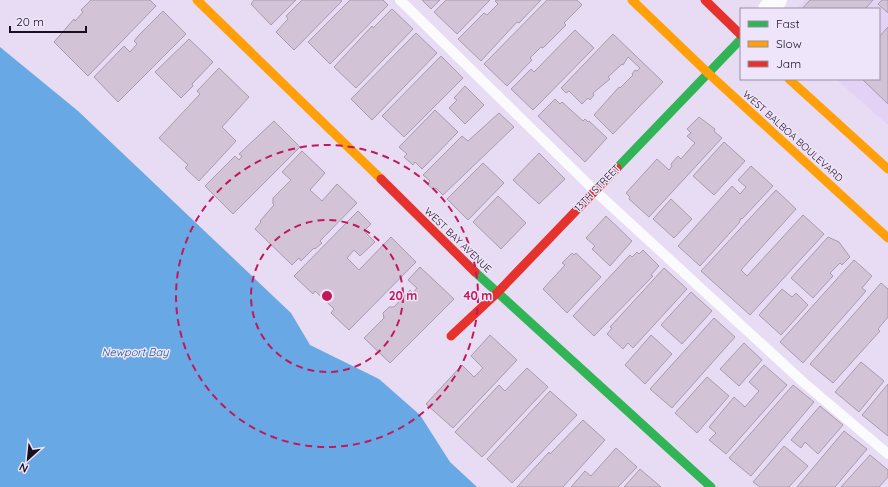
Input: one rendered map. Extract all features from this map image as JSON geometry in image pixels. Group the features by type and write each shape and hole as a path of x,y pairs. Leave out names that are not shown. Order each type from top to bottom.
{"street":[{"name":"WEST BAY AVENUE","path":"197,0 497,293 711,487"},
{"name":"WEST BALBOA BOULEVARD","path":"632,0 708,73 888,238"},
{"path":"705,0 740,34"},
{"path":"769,8 777,0"},
{"name":"13TH STREET","path":"451,336 497,293 740,40"},
{"path":"790,80 888,169"}],"lane":[{"path":"400,0 595,191 803,382 888,454"}],"shaded area":[{"path":"805,0 888,0 888,125 837,80 880,80 880,8 798,8"}],"water":[{"name":"Newport Bay","path":"0,47 78,111 291,313 310,345 379,379 420,415 450,462 477,487 0,487"}],"building":[{"path":"91,0 150,0 156,6 88,76 54,42 74,19 75,21 83,12 81,10"},
{"path":"254,0 296,0 271,25 251,4"},
{"path":"302,0 342,1 294,50 276,32 288,19 286,16"},
{"path":"350,0 383,0 388,5 330,64 308,42"},
{"path":"422,0 440,0 431,9"},
{"path":"446,0 490,0 457,34 434,12"},
{"path":"541,0 519,23 517,22 481,61 458,39 484,13 487,15 498,4 495,1"},
{"path":"547,0 577,0 582,5 564,23 566,25 543,48 541,47 530,58 532,60 507,86 484,64"},
{"path":"810,0 873,0 866,8 803,8"},
{"path":"882,0 888,0 888,13 878,4"},
{"path":"392,9 413,29 356,88 334,67 372,26 373,28"},
{"path":"163,11 186,34 118,102 94,77 124,46 130,52 137,44 134,41"},
{"path":"888,27 888,104 863,80 880,80 880,36"},
{"path":"575,30 594,48 533,110 511,89 531,69 534,72"},
{"path":"416,33 437,53 372,120 351,99"},
{"path":"613,34 663,82 613,134 594,115 619,87 620,88 633,75 632,74 635,70 637,71 640,68 628,57 623,65 622,64 608,77 610,79 593,93 594,95 590,100 588,98 582,104 569,91 566,93 561,88"},
{"path":"189,39 213,62 181,98 155,72"},
{"path":"441,56 463,78 404,137 382,116"},
{"path":"219,68 249,97 222,127 236,141 199,181 185,168 188,165 159,138 200,94 197,91"},
{"path":"465,86 484,105 465,124 449,108 457,100 454,98"},
{"path":"555,99 560,104 562,102 583,121 585,119 588,122 589,121 607,138 585,162 538,116"},
{"path":"435,110 458,132 422,169 415,162 413,165 404,157 407,154 399,147"},
{"path":"499,113 514,127 443,195 436,188 434,190 427,184 430,181 423,175 462,136 468,141"},
{"path":"699,117 715,129 714,131 722,138 649,217 629,199 630,197 626,193 657,159 669,170 672,166 671,164 678,156 681,159 695,143 687,136 691,133 687,129"},
{"path":"274,121 300,147 233,214 205,186 235,156 239,160 242,156 239,154"},
{"path":"724,142 745,161 714,195 693,176"},
{"path":"302,151 325,173 310,190 322,201 337,184 357,203 320,241 322,243 315,249 314,248 301,261 299,258 292,265 255,229 274,205 273,198 291,180 282,172"},
{"path":"539,153 565,179 539,204 513,180"},
{"path":"483,163 504,183 468,220 447,199"},
{"path":"751,166 773,186 742,219 741,218 739,223 700,266 678,246 732,186 740,194 746,187 738,180"},
{"path":"776,190 796,209 741,270 747,276 803,215 824,234 750,315 701,271"},
{"path":"498,196 526,223 501,249 473,222"},
{"path":"671,199 692,219 674,238 653,219"},
{"path":"358,211 371,224 364,231 375,242 360,256 354,250 347,258 359,270 391,237 416,262 349,330 331,313 334,309 315,291 313,294 294,276"},
{"path":"606,216 632,241 610,266 592,249 595,246 586,238"},
{"path":"828,237 839,242 850,257 842,265 840,263 830,273 833,276 813,298 791,278"},
{"path":"643,250 659,266 651,275 653,276 594,336 573,316 630,255 632,257 637,252 639,254"},
{"path":"572,253 574,255 576,253 601,277 567,313 543,289 565,265 562,263"},
{"path":"854,260 872,276 862,288 866,291 803,363 780,342"},
{"path":"420,267 454,299 390,363 364,338 384,318 383,313 389,307 394,307 410,290 413,293 417,288 408,280"},
{"path":"664,268 687,289 633,348 628,343 623,349 607,334 612,328 610,327"},
{"path":"881,283 888,289 888,317 878,329 880,331 833,383 810,364"},
{"path":"782,289 792,297 796,293 808,305 781,335 759,315"},
{"path":"691,292 712,311 682,344 661,325"},
{"path":"714,318 735,337 672,408 650,389"},
{"path":"490,335 517,360 453,428 426,404 462,365 474,377 483,368 471,356"},
{"path":"651,335 672,354 645,384 625,365"},
{"path":"744,343 762,360 739,386 720,369"},
{"path":"861,362 884,381 859,412 835,392"},
{"path":"764,365 787,385 726,454 709,440 716,433 709,427 734,397 745,407 759,391 749,382"},
{"path":"527,368 548,387 482,457 455,432 499,385 505,391"},
{"path":"707,377 729,396 697,433 675,413"},
{"path":"888,384 888,436 862,415"},
{"path":"793,385 814,402 751,476 729,458"},
{"path":"550,391 577,415 512,483 487,459"},
{"path":"820,406 843,425 818,454 805,442 801,448 791,440"},
{"path":"583,420 605,440 563,487 517,487 549,452 550,454"},
{"path":"844,431 867,449 835,487 797,487"},
{"path":"784,446 808,466 789,487 760,487 753,482"},
{"path":"616,448 637,467 618,487 571,487 585,471 591,476"},
{"path":"870,455 888,470 888,477 879,487 841,487"},
{"path":"640,469 661,487 624,487"}],"traffic: fast":[{"path":"617,168 740,40"},
{"path":"475,272 711,487"}],"traffic: slow":[{"path":"197,0 381,179"},
{"path":"632,0 708,73 888,238"},
{"path":"790,80 888,169"}],"traffic: jam":[{"path":"705,0 740,34"},
{"path":"451,336 497,293 617,168"},
{"path":"381,179 475,272"}]}
